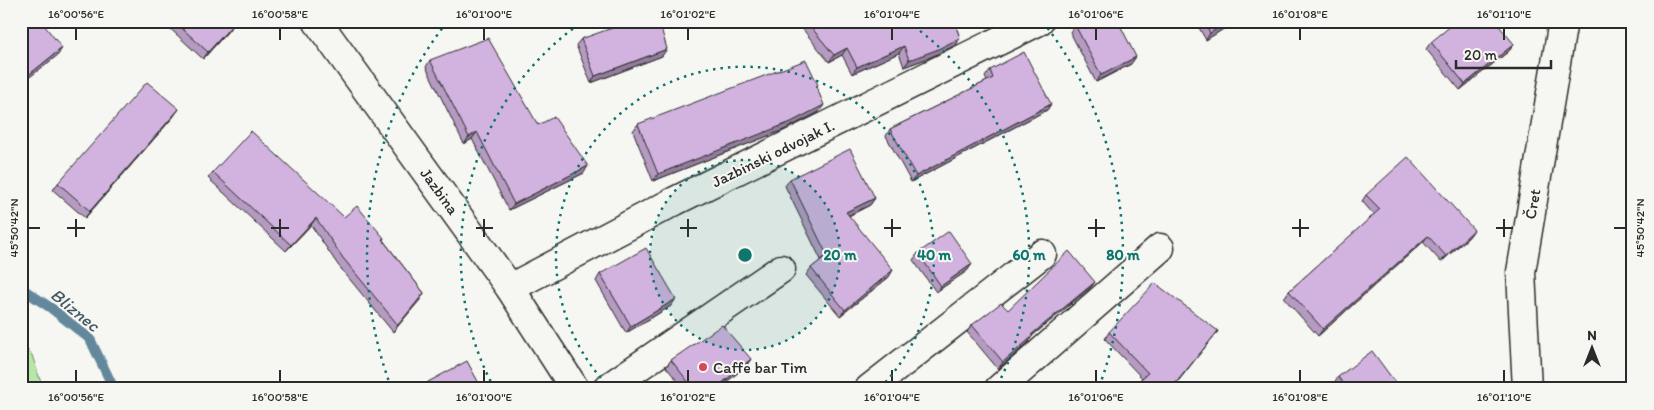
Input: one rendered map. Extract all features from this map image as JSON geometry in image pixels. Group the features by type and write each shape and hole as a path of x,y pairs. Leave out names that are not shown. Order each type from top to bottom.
{"street":[{"name":"Jazbina","path":"316,21 510,288 575,389"},
{"name":"Jazbinski odvojak I.","path":"510,288 675,201 1039,21"},
{"name":"Čret","path":"1527,389 1521,272 1563,21"},
{"path":"999,389 1160,248"},
{"path":"869,389 1042,254"},
{"path":"606,389 781,269"}],"green space":[{"path":"21,343 32,355 43,389 21,389"}],"building":[{"path":"21,21 41,21 62,48 21,81"},
{"path":"174,21 232,21 234,23 208,52"},
{"path":"632,21 659,21 667,49 595,76 581,39"},
{"path":"806,21 954,21 960,38 936,50 909,60 904,46 857,67 847,48 834,55"},
{"path":"1083,21 1118,21 1136,57 1101,75 1075,25"},
{"path":"1204,21 1230,21 1210,33"},
{"path":"1457,21 1495,21 1514,44 1465,84 1431,42"},
{"path":"488,38 538,125 554,117 588,166 514,204 477,132 469,137 430,60"},
{"path":"1024,52 1051,104 916,176 890,129 993,78 990,70"},
{"path":"806,60 818,85 816,86 824,105 791,122 658,174 638,124"},
{"path":"147,82 179,109 90,211 58,183"},
{"path":"251,131 344,217 357,206 384,238 382,239 424,293 398,325 343,258 316,218 291,245 213,172"},
{"path":"850,149 875,198 846,212 893,270 845,310 811,268 827,255 790,179"},
{"path":"1408,157 1474,230 1446,256 1428,236 1323,329 1289,291 1380,209 1366,195"},
{"path":"949,231 972,264 941,286 918,253"},
{"path":"646,248 676,299 631,326 600,274"},
{"path":"1069,251 1095,282 1031,335 1033,336 1003,362 972,325 1001,303 1008,310"},
{"path":"1155,283 1218,331 1171,389 1129,389 1148,373 1109,332"},
{"path":"722,325 751,359 715,389 694,389 671,360"},
{"path":"1372,351 1400,389 1348,389 1338,377"},
{"path":"467,361 482,389 433,389 428,382"}],"waterway":[{"name":"Bliznec","path":"21,288 51,308 90,339 114,389"}],"place":[{"name":"Caffe bar Tim","path":"703,367"}]}
